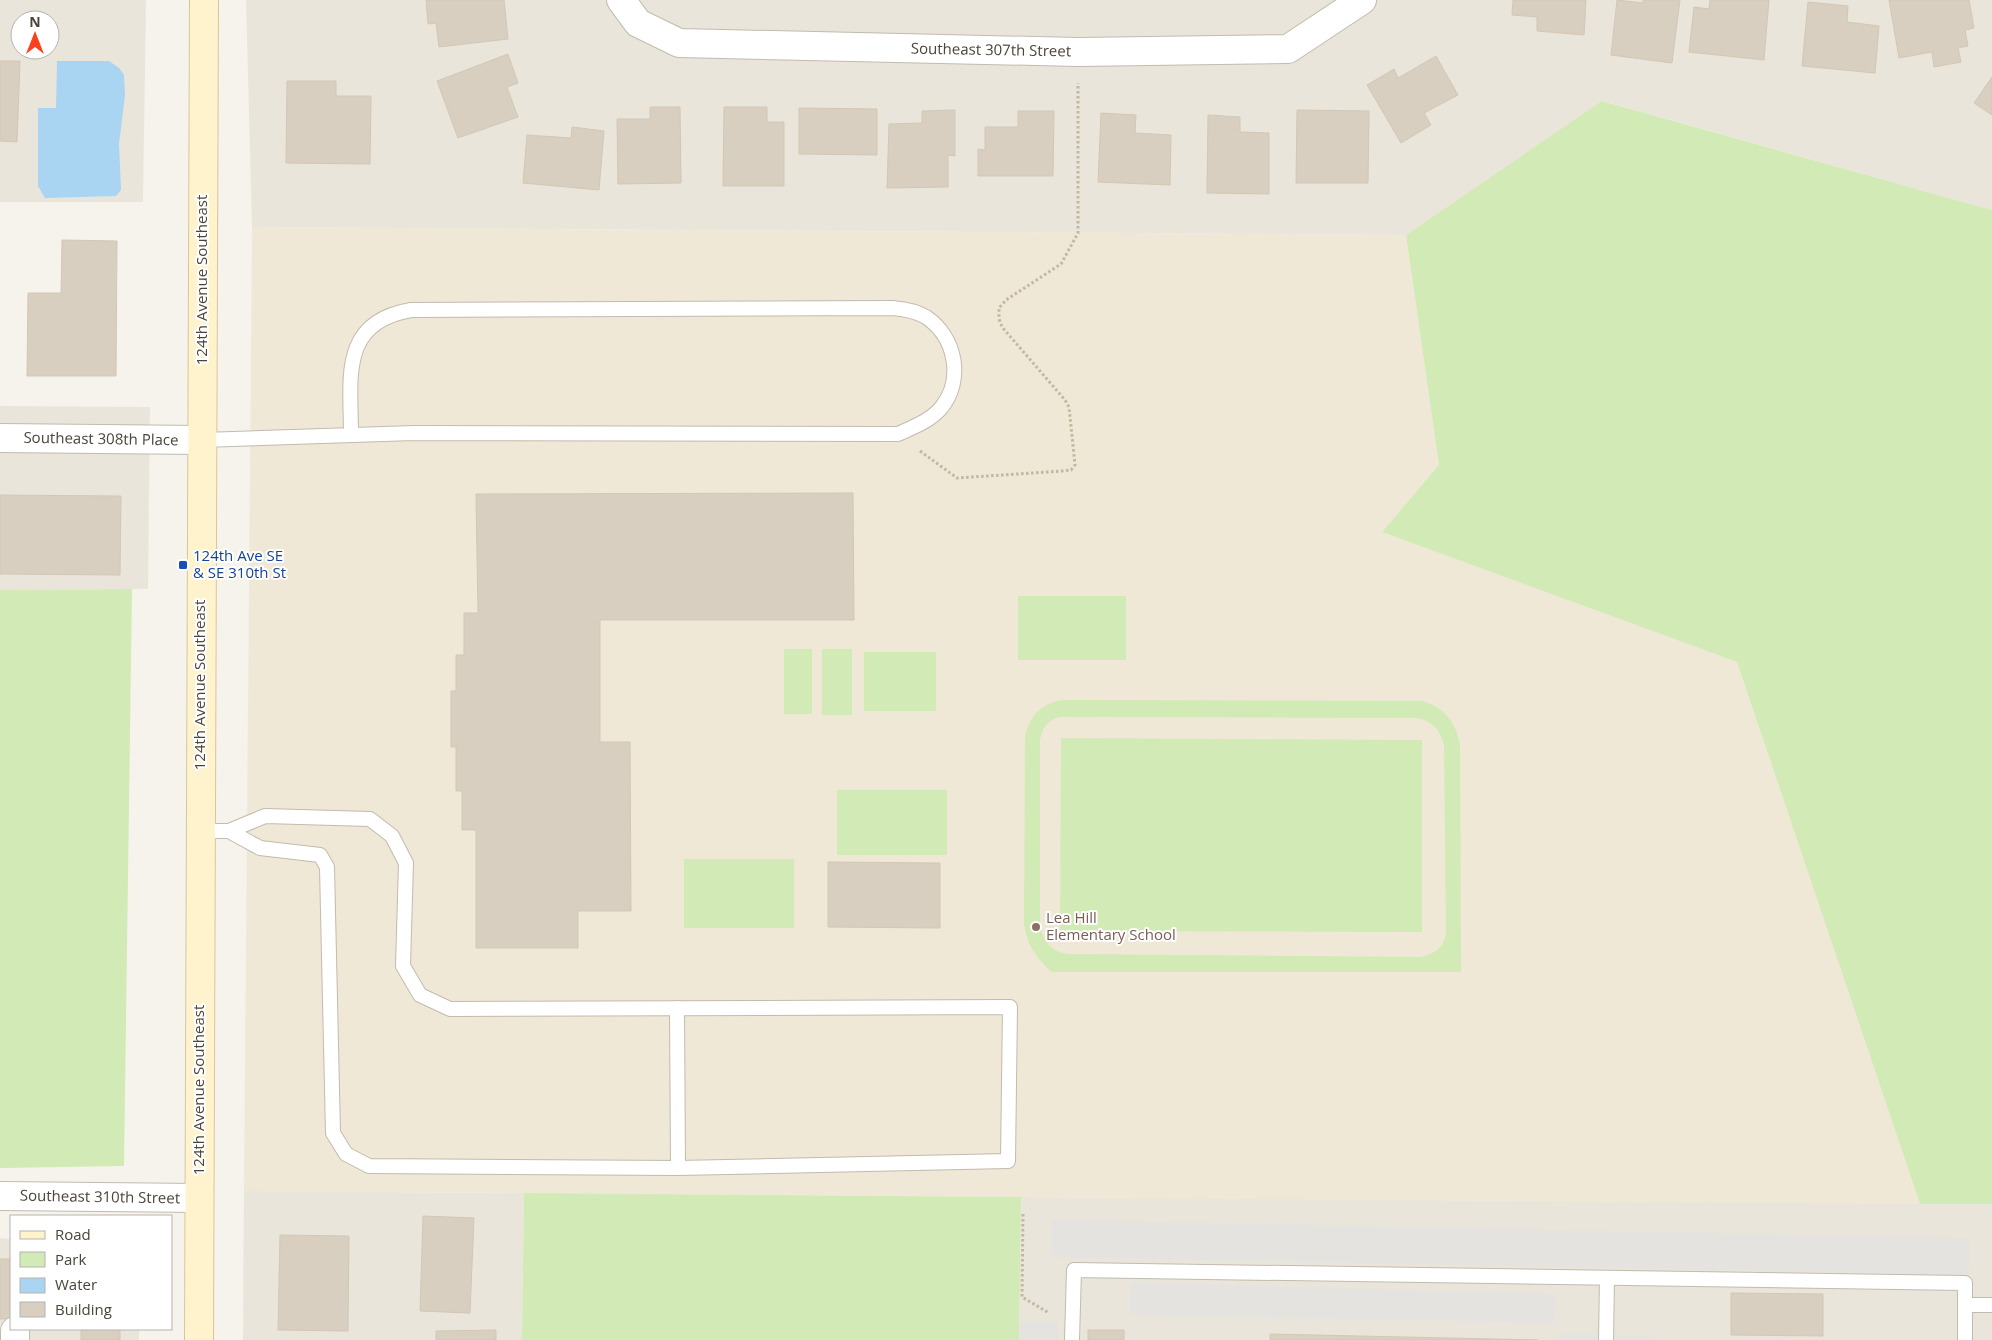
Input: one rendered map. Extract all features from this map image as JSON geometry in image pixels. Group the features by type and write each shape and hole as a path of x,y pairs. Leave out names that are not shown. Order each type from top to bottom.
{"street":[{"name":"124th Avenue Southeast","path":"199,1340 204,0"},
{"name":"Southeast 307th Street","path":"621,0 638,23 679,43 1078,52 1288,49 1362,0"},
{"name":"Southeast 308th Place","path":"0,438 201,440"},
{"name":"Southeast 310th Street","path":"0,1196 199,1198"}],"lane":[{"path":"201,440 414,433 898,434 928,420 941,408 950,394 954,377 954,359 948,343 939,328 925,317 909,310 883,308 420,310 393,313 377,321 365,332 356,348 351,364 351,435"},
{"path":"200,831 229,831 265,816 370,819 392,836 406,863 403,966 420,995 450,1009 1010,1007 1008,1161 678,1168 369,1166 346,1154 333,1133 327,867 320,854 260,848 229,831"},
{"path":"677,1008 678,1168"},
{"path":"1072,1340 1074,1270 1965,1283 1965,1340"},
{"path":"1606,1340 1607,1278"},
{"path":"1965,1305 1992,1305"}],"path":[{"path":"898,434 957,478 1062,471 1071,470 1075,465 1069,407 1002,327 999,318 999,308 1006,300 1061,264 1078,233 1078,52"},
{"path":"1023,1214 1022,1297 1051,1314 1073,1321"}],"shaded area":[{"path":"0,0 146,0 143,202 0,202"},
{"path":"246,0 1992,0 1992,210 1603,101 1406,235 252,227"},
{"name":"Lea Hill Elementary School","path":"252,227 1406,235 1439,465 1382,532 1737,662 1920,1204 244,1191"},
{"path":"0,406 150,407 148,589 0,590"},
{"path":"244,1191 524,1193 522,1340 243,1340"},
{"path":"1021,1197 1992,1204 1992,1340 1019,1340"},
{"path":"1052,1220 1970,1238 1969,1275 1051,1257"},
{"path":"0,1238 10,1239 10,1330 139,1330 139,1340 0,1340"},
{"path":"1130,1282 1556,1294 1554,1323 1130,1315"},
{"path":"1020,1322 1058,1322 1058,1340 1019,1340"},
{"path":"1559,1334 1653,1336 1653,1340 1558,1340"}],"green space":[{"path":"1602,101 1992,210 1992,1204 1920,1204 1737,662 1382,532 1439,465 1406,235"},
{"path":"132,589 124,1166 0,1168 0,590"},
{"path":"1018,596 1126,596 1126,660 1018,660"},
{"path":"784,649 812,649 812,714 784,714"},
{"path":"822,649 852,649 852,715 822,715"},
{"path":"864,652 936,652 936,711 864,711"},
{"path":"1063,700 1422,701 1443,711 1455,729 1460,745 1461,972 1051,972 1033,950 1024,924 1025,736 1030,722 1038,711","holes":["1059,717 1417,718 1432,724 1444,745 1446,934 1443,943 1434,952 1421,957 1069,954 1053,949 1046,942 1040,926 1040,740 1042,732 1051,721"]},
{"path":"1061,738 1422,740 1422,932 1060,931"},
{"path":"837,790 947,790 947,855 837,855"},
{"path":"684,859 794,859 794,928 684,928"},
{"path":"524,1193 1021,1197 1019,1340 522,1340"}],"water":[{"path":"57,61 109,61 119,68 124,75 125,95 119,144 121,190 116,196 45,198 38,186 38,108 56,108"}],"building":[{"path":"426,0 504,0 508,39 439,47 436,23 428,24"},
{"path":"1513,0 1586,0 1584,35 1537,31 1537,17 1512,15"},
{"path":"1617,0 1643,3 1643,0 1680,0 1672,63 1611,55"},
{"path":"1710,0 1769,0 1764,60 1689,52 1694,7 1709,9"},
{"path":"1889,0 1969,0 1974,28 1965,30 1968,46 1958,48 1961,62 1934,67 1932,52 1899,58"},
{"path":"1808,2 1848,6 1847,22 1879,26 1875,73 1802,66"},
{"path":"508,54 518,83 507,87 518,117 458,138 437,81"},
{"path":"1436,56 1458,95 1424,113 1431,125 1401,143 1367,85 1394,69 1398,78"},
{"path":"0,61 20,61 17,142 0,141"},
{"path":"1992,77 1992,115 1974,103"},
{"path":"287,81 336,81 336,96 371,96 370,164 286,163"},
{"path":"650,107 680,107 681,183 618,184 617,119 650,119"},
{"path":"724,107 767,107 767,122 784,122 784,186 723,186"},
{"path":"799,108 877,109 877,155 799,154"},
{"path":"955,110 955,156 948,155 948,187 887,188 889,124 922,123 922,111"},
{"path":"1297,110 1369,111 1368,183 1296,183"},
{"path":"1018,111 1054,111 1053,176 978,176 978,149 985,150 985,127 1018,127"},
{"path":"1101,113 1136,115 1135,133 1171,135 1170,185 1098,182"},
{"path":"1208,115 1240,117 1240,132 1269,133 1269,194 1207,193"},
{"path":"572,127 604,131 599,190 523,183 527,135 571,138"},
{"path":"62,240 117,241 116,376 27,376 28,293 61,293"},
{"path":"853,493 854,620 600,620 600,742 630,742 631,911 578,911 578,948 476,948 476,830 462,830 462,791 456,791 456,747 451,747 451,691 456,691 456,655 464,655 464,613 478,613 476,494"},
{"path":"0,495 121,496 120,575 0,574"},
{"path":"828,862 940,863 940,928 828,927"},
{"path":"423,1216 474,1218 470,1313 420,1311"},
{"path":"280,1235 349,1236 348,1331 278,1330"},
{"path":"0,1259 10,1259 10,1319 0,1319"},
{"path":"1731,1293 1823,1294 1823,1336 1731,1335"},
{"path":"81,1330 120,1330 120,1340 81,1340"},
{"path":"496,1330 496,1340 436,1340 436,1331"},
{"path":"1088,1330 1124,1330 1124,1340 1088,1340"},
{"path":"1270,1334 1538,1340 1270,1340"}],"place":[{"name":"124th Ave SE & SE 310th St","path":"183,565"},
{"name":"Lea Hill Elementary School","path":"1036,927"}]}
